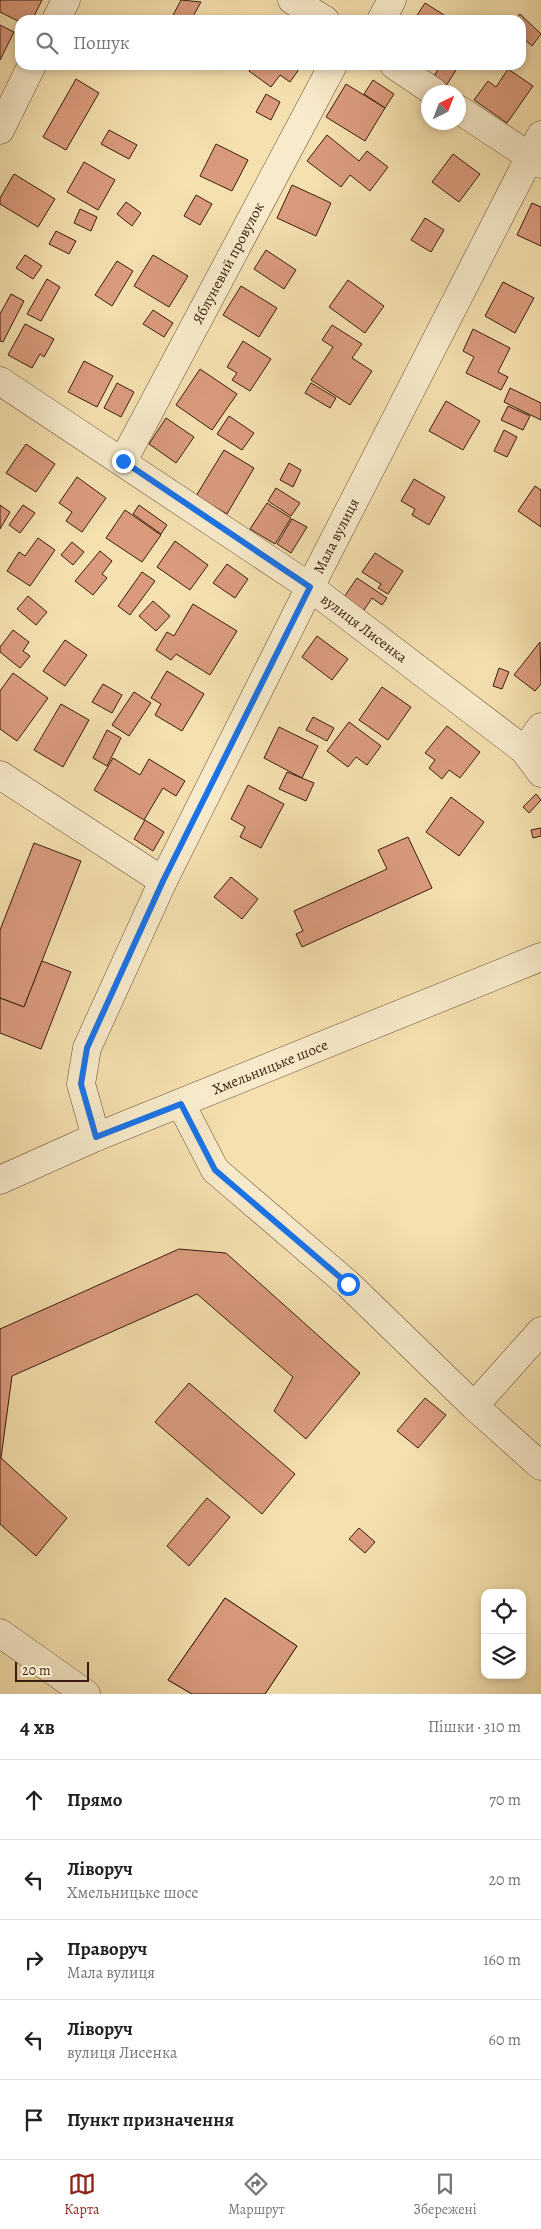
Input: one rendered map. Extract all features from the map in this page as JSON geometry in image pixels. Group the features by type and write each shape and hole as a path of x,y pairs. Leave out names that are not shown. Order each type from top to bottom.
{"street":[{"path":"58,15 66,0"},
{"path":"292,0 317,15"},
{"path":"384,15 392,0"},
{"path":"3,113 29,70"},
{"name":"Яблуневий провулок","path":"123,461 331,70"},
{"path":"401,70 424,85"},
{"path":"466,113 537,152"},
{"name":"Мала вулиця","path":"96,1137 81,1084 87,1048 163,881 310,587 537,152"},
{"name":"вулиця Лисенка","path":"0,381 310,587 524,750 541,773"},
{"path":"524,750 541,727"},
{"path":"0,775 163,881"},
{"name":"Хмельницьке шосе","path":"0,1180 96,1137 541,958"},
{"path":"181,1104 215,1170 348,1284 474,1406 541,1466"},
{"path":"474,1406 541,1331"},
{"path":"0,1634 86,1694"}],"building":[{"path":"0,0 42,0 34,15 15,15 15,20 0,12"},
{"path":"181,0 201,2 194,15 173,15"},
{"path":"425,3 444,15 417,15"},
{"path":"526,20 541,34 532,46 526,41"},
{"path":"0,25 14,32 0,60"},
{"path":"298,70 290,82 280,75 271,87 249,71"},
{"path":"438,70 456,70 447,85 433,79"},
{"path":"507,70 533,86 507,123 474,100 488,81 496,87"},
{"path":"76,79 99,93 66,150 43,137"},
{"path":"373,80 394,94 385,108 364,94"},
{"path":"346,84 385,108 365,141 326,117"},
{"path":"266,94 280,102 271,120 256,112"},
{"path":"109,130 137,145 129,159 101,144"},
{"path":"327,135 359,161 367,151 388,167 370,191 350,175 341,187 307,161"},
{"path":"216,144 248,160 232,191 200,176"},
{"path":"453,154 480,174 459,202 432,182"},
{"path":"84,162 115,180 98,210 67,192"},
{"path":"14,174 55,199 38,227 0,204 0,198"},
{"path":"292,185 331,203 316,236 277,218"},
{"path":"196,195 212,204 200,225 184,216"},
{"path":"126,202 141,213 132,226 117,214"},
{"path":"532,203 541,207 541,246 517,235"},
{"path":"80,209 97,217 91,231 74,223"},
{"path":"425,218 444,230 431,252 411,240"},
{"path":"56,231 76,241 69,254 49,244"},
{"path":"266,250 296,270 284,289 254,269"},
{"path":"25,255 42,266 33,279 16,268"},
{"path":"153,255 188,276 169,307 134,286"},
{"path":"117,261 133,271 112,306 95,295"},
{"path":"47,279 60,287 41,321 27,314"},
{"path":"348,280 384,306 365,333 329,307"},
{"path":"503,282 534,298 515,333 485,316"},
{"path":"241,286 277,308 259,337 223,315"},
{"path":"11,294 24,301 3,342 0,341 0,314"},
{"path":"153,310 173,323 164,337 143,324"},
{"path":"25,324 54,339 44,357 40,354 32,368 8,355"},
{"path":"332,325 362,344 352,358 372,371 350,405 311,380 333,347 322,340"},
{"path":"473,329 510,348 498,372 508,377 501,390 466,373 474,357 463,351"},
{"path":"243,341 271,359 250,391 232,380 237,373 227,367"},
{"path":"84,361 113,376 97,407 68,392"},
{"path":"200,369 237,394 212,430 176,405"},
{"path":"117,383 134,392 121,417 104,408"},
{"path":"311,383 336,398 330,408 305,393"},
{"path":"510,388 541,403 541,420 504,402"},
{"path":"446,401 480,421 463,450 429,431"},
{"path":"508,406 530,416 523,430 501,420"},
{"path":"229,416 254,433 242,450 217,434"},
{"path":"166,418 194,437 176,463 149,444"},
{"path":"504,430 517,437 507,457 494,451"},
{"path":"26,444 55,464 36,492 6,473"},
{"path":"224,450 254,468 227,514 196,496"},
{"path":"289,463 301,470 293,487 280,480"},
{"path":"77,477 106,498 82,532 66,521 72,512 59,503"},
{"path":"414,479 445,497 429,525 412,515 415,509 401,501"},
{"path":"535,486 541,490 541,527 518,511"},
{"path":"276,488 300,503 291,516 268,501"},
{"path":"267,503 291,518 275,544 250,529"},
{"path":"0,505 10,512 0,529"},
{"path":"23,505 35,513 20,533 9,525"},
{"path":"139,505 167,525 161,534 133,514"},
{"path":"125,510 161,535 142,562 106,538"},
{"path":"292,519 307,527 291,553 277,544"},
{"path":"38,538 55,550 30,586 7,571 19,552 25,556"},
{"path":"175,541 208,565 190,590 157,567"},
{"path":"72,542 84,552 73,565 61,555"},
{"path":"100,551 112,561 102,574 107,578 93,595 75,581"},
{"path":"375,553 403,571 388,594 378,588 381,584 362,572"},
{"path":"227,564 248,579 235,598 213,583"},
{"path":"142,572 155,581 130,615 118,606"},
{"path":"357,578 387,598 382,605 372,598 362,613 342,600"},
{"path":"28,596 47,612 36,625 17,609"},
{"path":"153,601 170,616 156,631 139,616"},
{"path":"193,604 237,631 210,675 176,654 171,660 156,650 167,632 174,636"},
{"path":"13,630 29,642 23,651 30,656 20,668 0,652 0,647"},
{"path":"317,636 348,659 332,680 302,657"},
{"path":"65,640 87,655 65,686 43,671"},
{"path":"540,642 541,684 535,691 514,675"},
{"path":"499,668 509,672 502,689 493,686"},
{"path":"167,671 204,694 182,731 155,715 161,704 151,698"},
{"path":"13,673 48,698 17,741 0,729 0,691"},
{"path":"103,684 122,695 112,713 92,702"},
{"path":"382,687 411,707 388,740 359,720"},
{"path":"134,692 151,703 129,736 112,725"},
{"path":"61,704 89,720 63,767 34,750"},
{"path":"313,717 334,728 327,741 306,730"},
{"path":"349,722 381,746 367,765 356,757 348,767 327,751"},
{"path":"447,726 480,752 460,778 449,770 442,779 429,768 435,760 425,753"},
{"path":"279,727 318,746 302,778 264,758"},
{"path":"107,730 121,738 107,766 93,758"},
{"path":"113,758 140,775 149,759 185,781 176,796 163,788 144,820 94,790"},
{"path":"287,772 314,783 306,801 279,789"},
{"path":"248,785 284,804 261,848 240,837 245,827 231,819"},
{"path":"536,794 541,800 529,813 523,807"},
{"path":"451,797 484,822 459,856 426,832"},
{"path":"145,820 164,832 153,851 134,839"},
{"path":"541,828 541,836 533,838 531,830"},
{"path":"408,837 432,888 302,947 296,934 303,931 294,911 387,869 378,850"},
{"path":"34,843 81,861 24,1007 0,998 0,930"},
{"path":"231,877 258,899 242,919 214,897"},
{"path":"42,961 71,972 41,1049 0,1033 0,998 24,1007"},
{"path":"179,1249 226,1253 360,1373 306,1439 274,1411 293,1377 197,1294 12,1376 1,1458 67,1518 36,1556 0,1524 0,1329"},
{"path":"189,1383 295,1474 262,1514 155,1422"},
{"path":"425,1398 446,1415 418,1448 397,1431"},
{"path":"207,1498 230,1517 189,1566 167,1546"},
{"path":"359,1528 375,1542 365,1553 349,1539"},
{"path":"225,1598 297,1646 265,1694 192,1694 168,1680"},
{"path":"225,1598 297,1646 265,1694 192,1694 168,1680"}],"route":[{"path":"123,461 310,587 163,881 87,1048 81,1084 96,1137 181,1104 215,1170 348,1284"}]}
